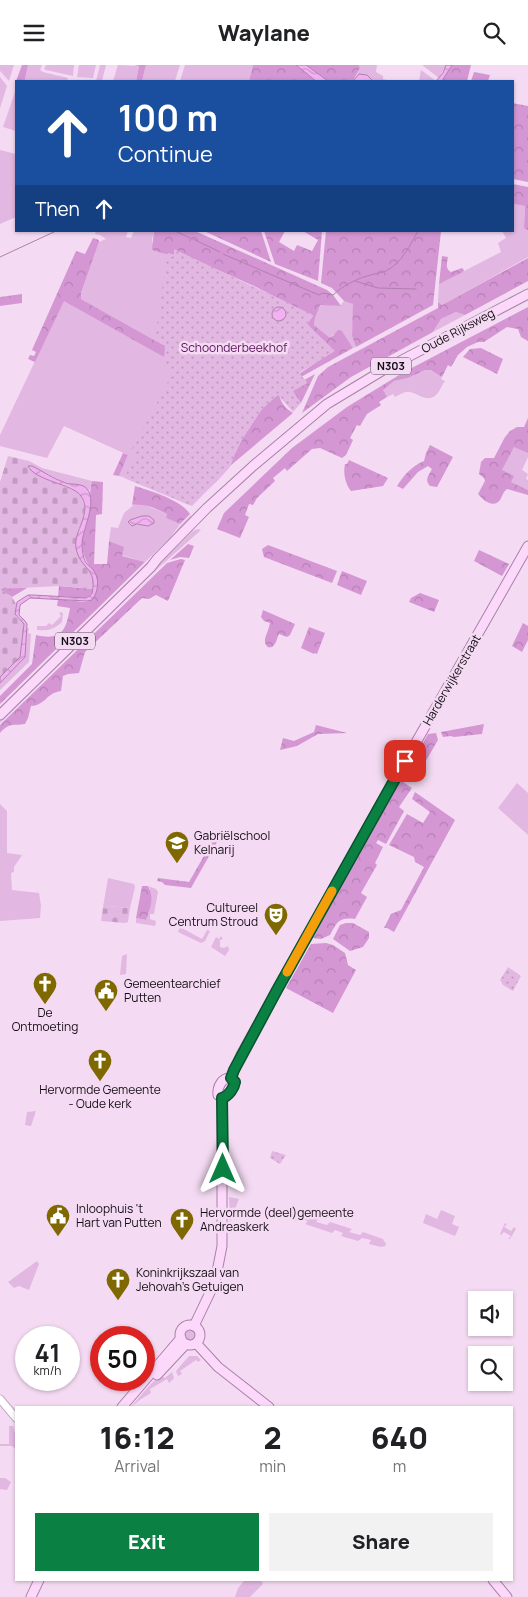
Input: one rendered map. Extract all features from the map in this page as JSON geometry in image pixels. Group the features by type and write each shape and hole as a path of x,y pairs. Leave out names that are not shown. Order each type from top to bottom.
{"main road":[{"name":"Oude Rijksweg","path":"0,715 252,465 327,404 385,369 528,294"},
{"name":"Harderwijkerstraat","path":"194,1326 215,1282 222,1246 222,1098 218,1095 219,1087 223,1080 231,1078 241,1055 369,825 528,546"},
{"path":"194,1326 199,1332 199,1340 190,1345 180,1335 184,1328 194,1326"},
{"path":"123,1406 184,1341"},
{"path":"131,1406 184,1341"},
{"path":"196,1343 218,1367 268,1406"},
{"path":"31,1597 39,1581"},
{"path":"488,1581 507,1597"},
{"path":"494,1581 500,1590"}],"street":[{"path":"0,1399 15,1418"}],"green space":[{"path":"0,65 14,65 9,81 0,71"},
{"path":"22,65 28,65 26,80 16,80"},
{"path":"28,65 42,65 40,70 43,72 68,78 67,80 25,79"},
{"path":"46,65 74,65 73,76 46,70 44,69"},
{"path":"79,65 96,65 93,78 77,77"},
{"path":"100,65 106,65 102,80 96,80"},
{"path":"118,65 139,66 136,80 113,80"},
{"path":"134,65 146,65 142,80 136,80 139,66"},
{"path":"146,65 180,65 175,80 142,80"},
{"path":"185,65 253,65 249,80 180,80"},
{"path":"253,65 296,65 315,80 249,80"},
{"path":"306,65 359,65 360,68 354,80 327,80"},
{"path":"359,65 377,65 376,72 383,76 383,79 388,80 372,80 363,74 356,77 360,68"},
{"path":"422,65 446,65 439,78"},
{"path":"452,65 471,65 467,80 443,80"},
{"path":"421,70 435,80 419,80"},
{"path":"474,72 490,75 488,80 471,80"},
{"path":"0,77 7,86 0,108"},
{"path":"15,92 15,131 3,127"},
{"path":"514,103 528,106 528,182 514,179"},
{"path":"0,150 15,154 15,217 0,224"},
{"path":"514,184 528,187 528,230 524,227 525,206 514,204"},
{"path":"514,204 525,206 524,227 528,230 528,257 442,305 438,302 439,284 501,252 498,243 506,238 503,232 514,232"},
{"path":"96,232 128,232 126,237 131,238 134,232 154,232 152,240 154,251 173,256 175,251 276,297 264,320 254,414 257,416 227,470 212,486 189,505 119,476 128,455 64,426 47,458 0,446 0,435 64,300 164,356 158,342 81,299 81,293 99,242 106,239 95,234"},
{"path":"154,232 197,232 327,290 341,306 320,305 314,325 329,337 333,336 338,330 342,331 353,348 301,377 299,374 333,351 307,324 313,316 254,286 175,251 173,256 152,249"},
{"path":"206,232 261,232 271,262"},
{"path":"264,232 284,232 279,242 294,251 297,245 312,251 318,240 305,232 322,232 318,281 275,264"},
{"path":"326,232 441,232 433,305 356,347 352,336 353,304 344,301 332,288 321,283"},
{"path":"93,238 99,240 99,242 81,293 81,299 165,346 164,357 64,301 35,362 28,359 30,355 34,356 36,352 32,350 76,251 85,254"},
{"name":"Schoonderbeekhof","path":"174,249 313,315 307,324 335,351 299,373 308,383 293,391 301,403 293,412 278,395 262,409 237,448 230,467 192,506 124,478 136,456 130,453 174,371 163,366 166,346 155,341 167,252 174,255"},
{"path":"442,256 448,257 447,268 449,271 462,268 464,270 439,284"},
{"path":"528,258 528,281 465,315 456,312 441,319 433,332 351,377 302,413 318,376 328,367 438,308 438,302 442,305"},
{"path":"22,294 22,303 0,306 0,297"},
{"path":"344,301 351,302 354,306 352,336 356,347 353,348 342,331 329,337 314,325 319,306 323,304 340,306"},
{"path":"528,307 528,341 521,337 518,329 507,327 484,342 478,342 467,347 458,355 451,367 448,365 442,377 430,370 425,370 408,378 394,381 383,390 387,397 379,402 381,405 367,414 360,426 357,425 350,438 353,440 346,455 342,458 320,448 312,449 287,471 285,468 273,478 275,481 257,498 253,505 249,504 245,515 249,517 240,538 217,529 224,513 292,448 347,407 404,372"},
{"path":"456,312 465,315 433,332 441,319"},
{"path":"481,348 503,359 497,374 463,357 470,349"},
{"path":"429,370 442,377 441,379 445,381 433,397 427,398 408,392 395,397 393,394 387,397 382,390 394,381 408,378"},
{"path":"315,374 301,403 288,389"},
{"path":"279,394 284,405 293,413 230,466 244,436 256,417"},
{"path":"528,418 528,453 514,447 502,470 514,476 511,482 528,490 528,495 507,489 497,503 488,503 478,494 485,481 479,474 481,462 485,458 494,458 510,431 517,427 524,427"},
{"path":"430,445 453,457 437,487 430,486 427,482 432,469 428,466 418,472 403,489 397,486 409,471 424,461"},
{"path":"514,446 528,453 522,470 528,474 526,479 528,480 528,490 511,482 502,470"},
{"path":"123,453 128,455 119,476 113,475"},
{"path":"8,456 29,461 28,467 43,477 74,490 81,495 85,508 78,530 82,562 93,576 93,589 59,586 0,589 0,482"},
{"path":"349,460 388,478 383,486 351,491 344,474 345,464"},
{"path":"29,461 42,468 92,481 89,492 88,489 59,480 32,466 28,466"},
{"path":"92,481 103,482 102,514 96,515 94,564 107,564 109,541 124,547 122,556 145,562 0,704 0,696 32,664 36,635 51,637 57,635 67,623 70,608 57,606 58,599 90,601 97,579 85,557 82,538 89,515"},
{"path":"135,486 173,500 190,514 180,524 166,518 167,514 155,508 132,505"},
{"path":"135,504 142,504 167,514 166,518 180,524 170,538 145,562 121,555 123,547 109,541 111,527 118,528 124,513","holes":["142,516 151,525 136,525 130,520"]},
{"path":"191,515 192,520 0,711 0,707 168,542"},
{"path":"201,530 155,571 0,723 0,719 103,621 109,612 193,531"},
{"path":"188,544 194,546 189,558 180,557 170,560"},
{"path":"268,545 337,571 332,583 264,557 262,549"},
{"path":"479,550 509,564 502,576 474,561"},
{"path":"181,559 185,560 168,601 156,595 149,599 142,598 85,652 79,673 63,676 61,691 52,694 40,704 31,706 25,724 11,725 0,733 0,725 167,563"},
{"path":"342,571 367,581 361,595 337,585"},
{"path":"59,586 93,589 92,593 86,598 58,596"},
{"path":"13,587 27,588 12,597 0,589"},
{"path":"0,589 12,597 16,604 16,616 24,624 20,658 0,677"},
{"path":"420,593 439,600 434,612 409,602 411,598"},
{"path":"263,610 295,624 290,635 287,637 279,634 272,647 267,647 265,643 270,623 264,621 261,617"},
{"path":"59,613 63,613 62,622 59,625 50,629 37,630 37,626 46,626 49,623 52,625 61,616"},
{"path":"523,623 528,626 528,640 522,652 512,646"},
{"path":"309,627 325,633 317,654 301,648"},
{"path":"27,628 29,628 28,633 31,634 29,662 0,690 0,683 25,657"},
{"path":"484,724 482,734 443,737 441,732"},
{"path":"316,725 347,733 318,734 297,746 280,750 283,738 294,741 314,732"},
{"path":"436,733 438,740 414,781 405,775 428,734"},
{"path":"400,780 412,788 399,807 404,811 386,844 378,840 376,843 383,847 375,863 377,865 361,893 367,897 355,919 339,921 330,935 321,939 313,938"},
{"path":"517,783 528,793 528,835 498,808"},
{"path":"415,792 455,820 394,932 384,928 391,914 401,910 424,867 415,862 414,857 389,845 407,814 423,823 430,812 412,799"},
{"path":"0,804 7,811 7,853 22,855 14,867 14,872 11,873 12,890 39,893 40,918 0,921"},
{"path":"217,833 221,835 191,888 165,885 157,881 158,878 189,882"},
{"path":"108,878 134,884 130,908 108,906 106,909 103,907"},
{"path":"142,886 148,886 151,895 151,903 146,920 136,918"},
{"path":"148,886 156,889 158,892 154,914 150,914 150,919 156,921 155,926 136,923 136,918 146,920 150,888"},
{"path":"108,906 130,908 128,922 101,921 103,907 106,909"},
{"path":"353,923 369,932 369,938 363,947 350,951 333,939 340,925"},
{"path":"180,927 202,939 207,930 210,931 205,941 201,943 178,932"},
{"path":"221,936 223,939 220,940 220,947 228,946 229,950 225,956 211,947 216,937 219,939"},
{"path":"326,943 345,953 348,965 356,970 333,1013 286,988 311,944"},
{"path":"127,954 126,974 120,975 122,956"},
{"path":"508,967 521,976 513,991 503,985 500,980"},
{"path":"36,1111 31,1126 25,1125 27,1112"},
{"path":"272,1151 286,1155 280,1164 270,1158"},
{"path":"229,1197 239,1199 230,1222"},
{"path":"276,1210 318,1219 316,1222 327,1225 330,1222 352,1229 349,1232 360,1235 363,1232 383,1239 386,1244 381,1247 369,1244 371,1240 362,1238 358,1241 341,1236 343,1233 335,1230 332,1233 305,1224 308,1221 300,1219 296,1221 279,1216"},
{"path":"441,1210 455,1216 452,1224 459,1227 455,1236 423,1223 426,1214 437,1219"},
{"path":"505,1223 507,1224 504,1227 511,1231 514,1227 516,1229 510,1239 508,1239 511,1236 504,1232 500,1234"},
{"path":"37,1261 39,1264 29,1290 19,1286 14,1288 8,1282"},
{"path":"190,1329 196,1335 190,1341 184,1335"},
{"path":"189,1356 197,1356 201,1360 198,1362 196,1360 180,1371 182,1374 178,1376 176,1371"},
{"path":"172,1372 174,1378 169,1383 167,1379 155,1386 155,1380 160,1375 165,1378"},
{"path":"145,1391 150,1391 151,1393 132,1406"},
{"path":"9,1426 13,1426 15,1449 12,1446 0,1446 0,1444 9,1444"},
{"path":"0,1478 5,1478 11,1482 7,1490 0,1489"},
{"path":"244,1581 262,1581 263,1584 250,1597 235,1597 238,1588"}],"water":[{"path":"296,65 306,65 327,80 315,80"},
{"path":"446,65 452,65 443,80 437,80 443,73"},
{"path":"359,74 367,75 372,80 354,80"},
{"path":"279,307 284,309 286,314 284,319 279,321 274,319 272,314 274,309"},
{"path":"28,466 32,466 68,484 80,485 87,489 91,501 82,551 86,563 96,575 98,586 92,600 30,598 20,605 19,615 27,624 25,657 0,683 0,677 20,657 24,624 15,614 17,602 28,595 86,598 92,594 93,579 91,573 81,561 76,548 77,535 85,509 81,496 70,488 38,475"},
{"path":"149,516 154,520 154,523 148,526 137,524 132,526 128,522 130,520"}],"waterway":[{"path":"0,257 54,232"},
{"path":"177,232 190,238"},
{"path":"223,254 319,295 323,293 333,295 353,281 392,268 405,253 417,232"},
{"path":"193,239 220,252"},
{"path":"355,281 378,288 416,289"}],"slow traffic":[{"path":"287,972 332,891"}],"place":[{"name":"Gabriëlschool Kelnarij","path":"177,864"},
{"name":"Cultureel Centrum Stroud","path":"276,936"},
{"name":"De Ontmoeting","path":"45,1005"},
{"name":"Gemeentearchief Putten","path":"106,1012"},
{"name":"Hervormde Gemeente - Oude kerk","path":"100,1082"},
{"name":"Inloophuis 't Hart van Putten","path":"58,1237"},
{"name":"Hervormde (deel)gemeente Andreaskerk","path":"182,1241"},
{"name":"Koninkrijkszaal van Jehovah's Getuigen","path":"118,1301"}],"route":[{"path":"223,1169 222,1098 233,1089 235,1082 231,1078 234,1070 405,761"}]}
